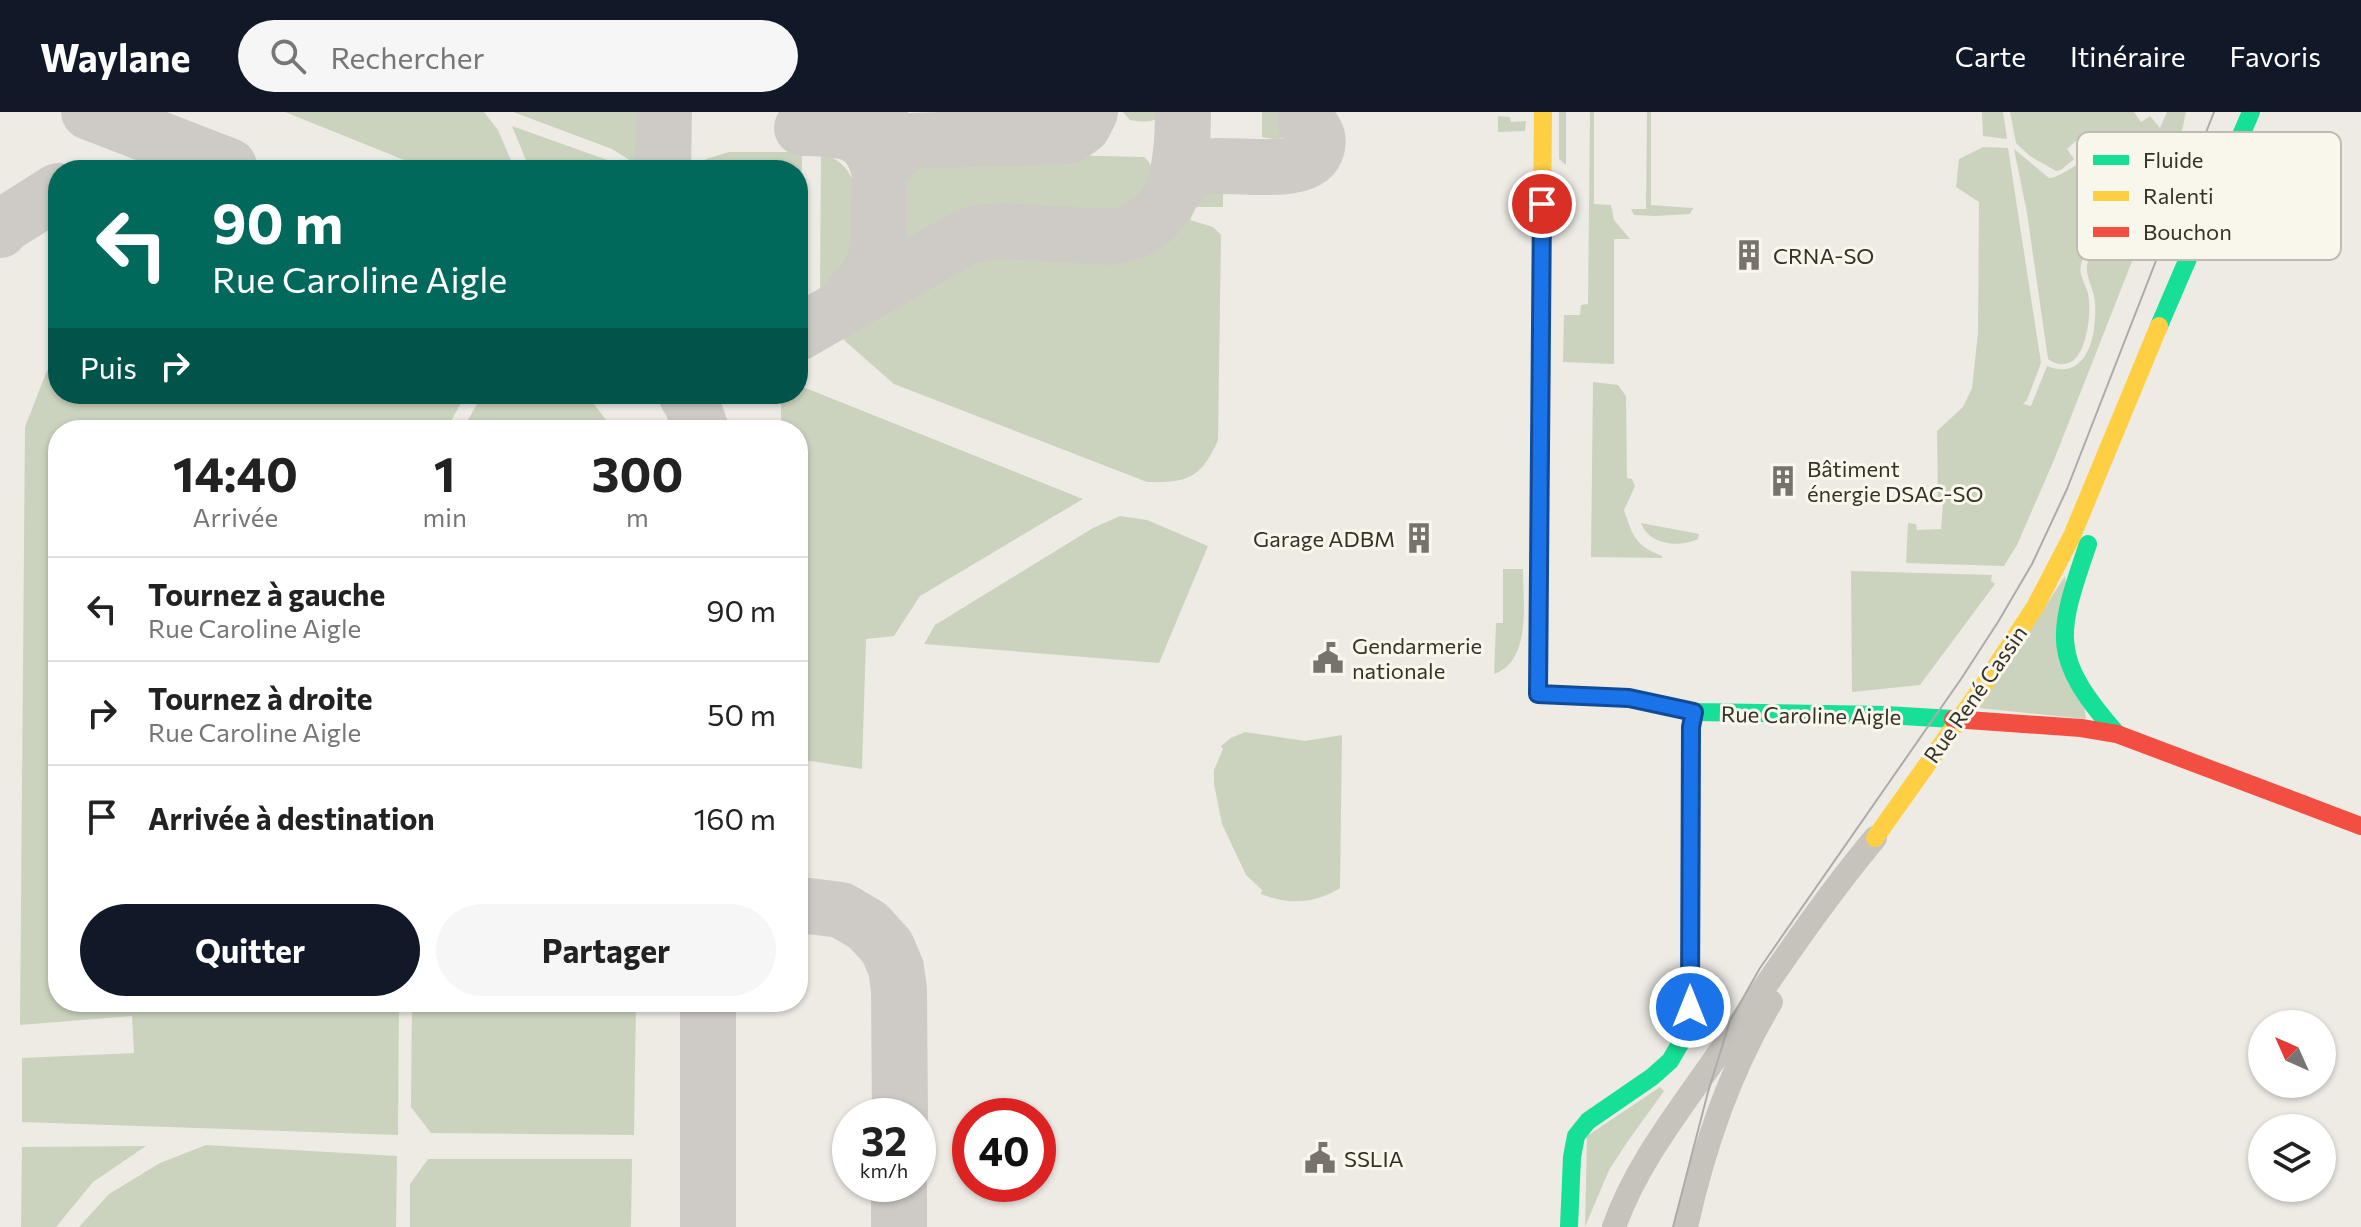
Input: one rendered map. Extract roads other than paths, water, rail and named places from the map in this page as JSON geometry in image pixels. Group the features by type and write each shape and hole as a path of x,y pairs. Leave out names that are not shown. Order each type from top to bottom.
{"street":[{"name":"Rue Caroline Aigle","path":"1543,112 1538,694 1629,698 1694,712 1886,715 2081,728 2117,734 2361,826"},
{"name":"Rue René Cassin","path":"2243,132 2251,112"},
{"name":"Rue René Cassin","path":"1614,1227 1628,1190 1674,1119 1837,884 1875,838 2027,620 2072,536 2188,260"},
{"path":"2117,734 2078,689 2063,650 2064,620 2090,538 2127,442 2155,339"},
{"path":"1569,1227 1576,1136 1588,1121 1670,1061 1687,1032 1690,1007 1691,727 1694,712"},
{"path":"1686,1227 1715,1124 1750,1043 1768,1007 1875,838"}],"tram line":[{"path":"2206,132 2214,112"},
{"path":"1673,1227 1730,1021 1760,968 1961,679 2032,564 2067,489 2156,260"}],"place":[{"name":"CRNA-SO","path":"1749,255"},
{"name":"Bâtiment énergie DSAC-SO","path":"1783,481"},
{"name":"Garage ADBM","path":"1419,538"},
{"name":"Gendarmerie nationale","path":"1328,658"},
{"name":"SSLIA","path":"1320,1158"}]}
